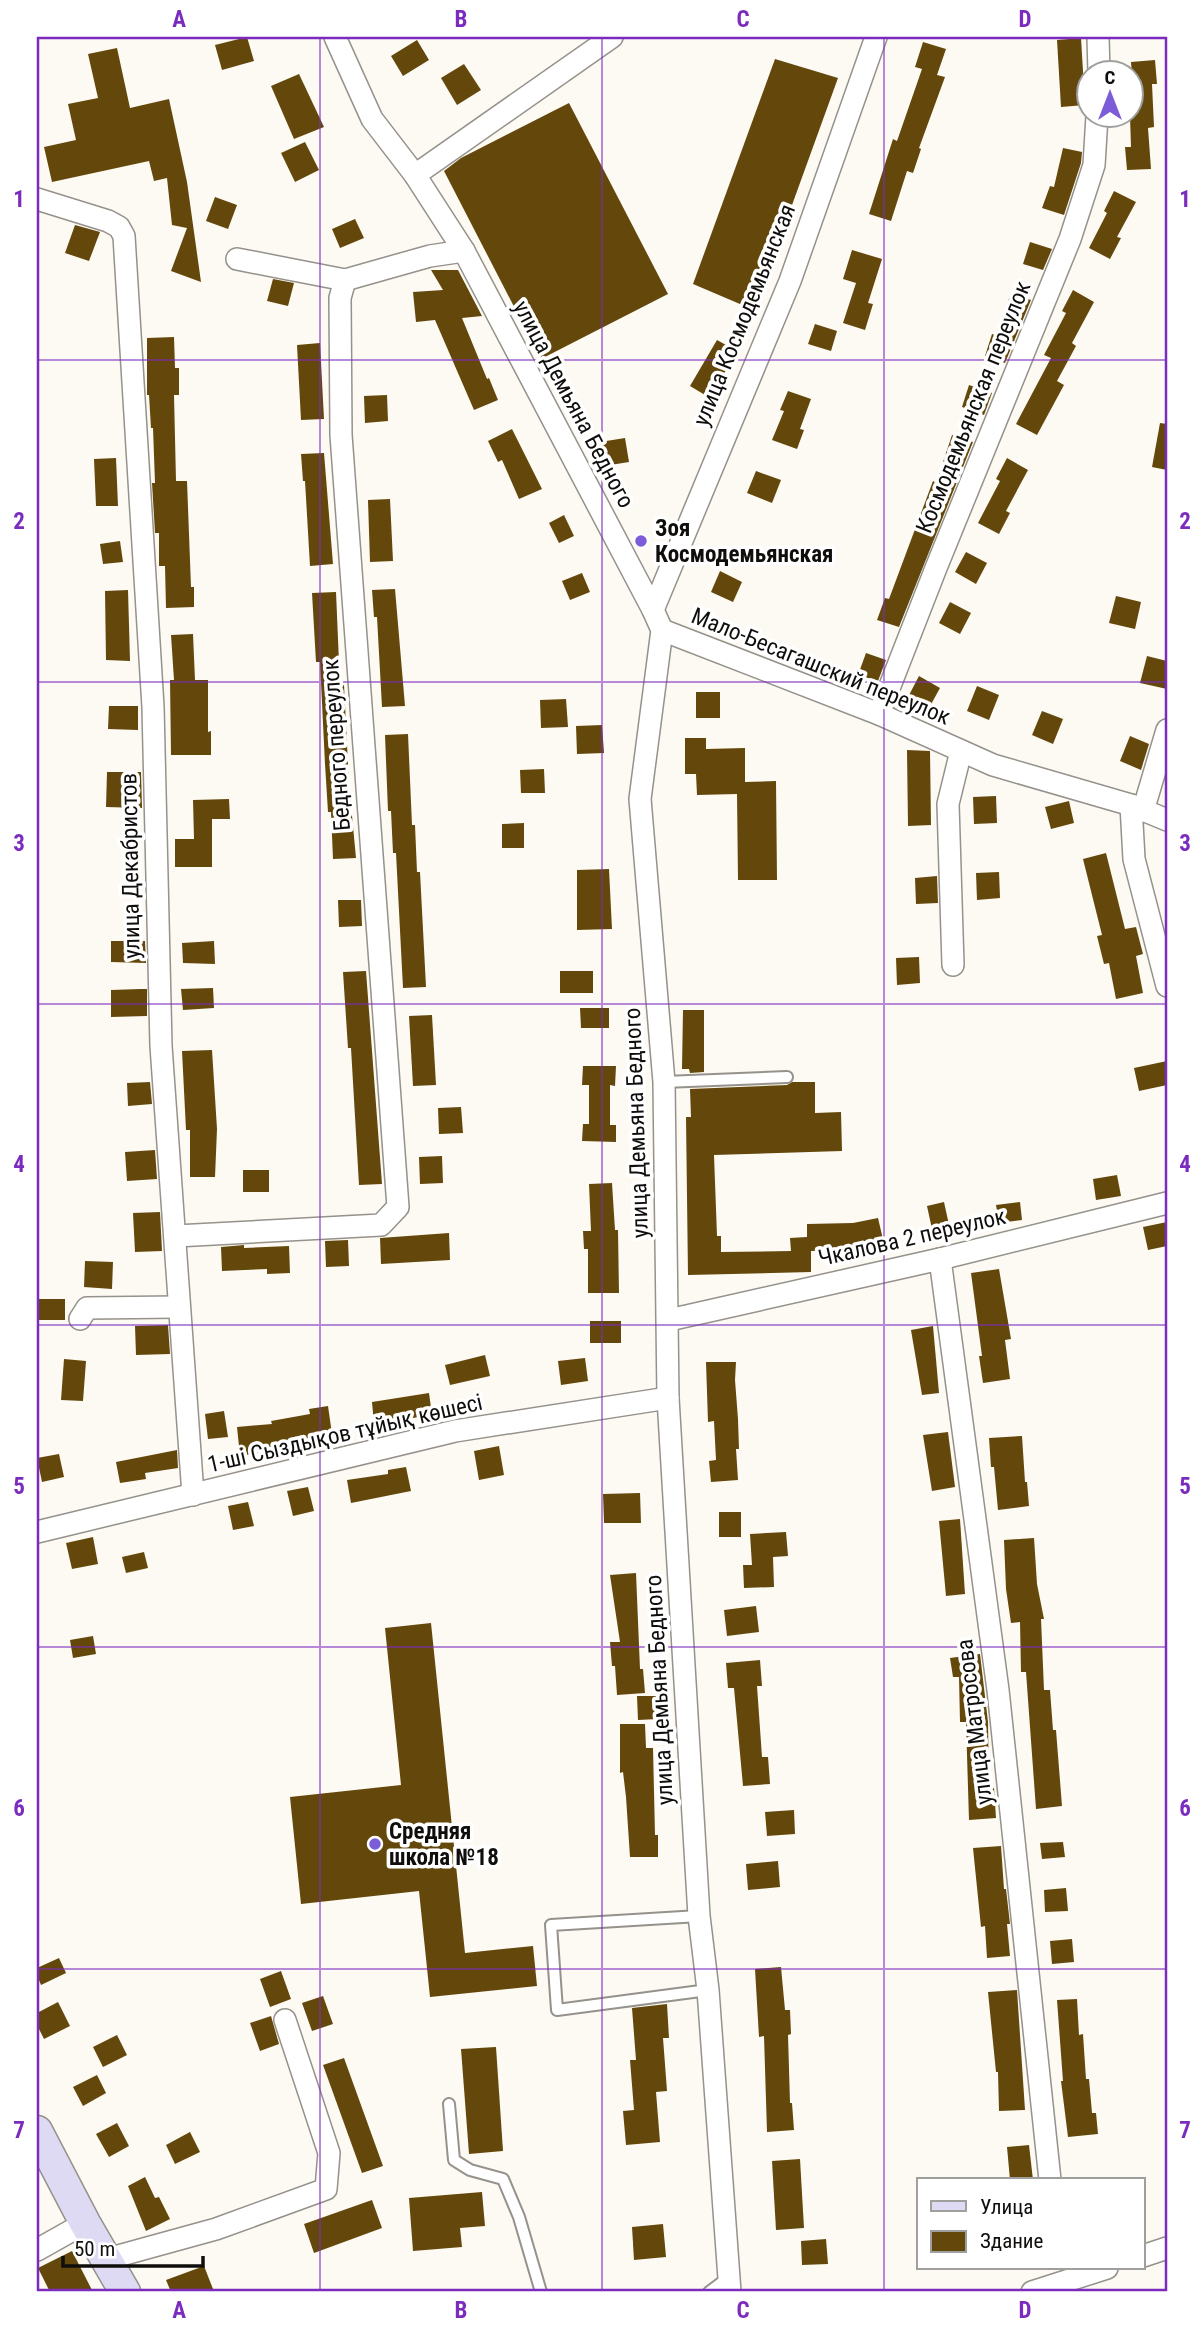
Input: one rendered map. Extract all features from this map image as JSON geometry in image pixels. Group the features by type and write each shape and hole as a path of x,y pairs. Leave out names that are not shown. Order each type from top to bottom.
{"street":[{"name":"улица Демьяна Бедного","path":"334,37 372,119 415,175 464,251 662,630 640,799 664,1082 668,1398 699,1916 708,1990 730,2285"},
{"path":"415,175 612,37"},
{"name":"улица Космодемьянская","path":"653,610 790,281 876,37"},
{"path":"1098,37 1099,60"},
{"name":"Космодемьянская переулок","path":"880,714 941,555 1070,239 1094,165 1096,130"},
{"path":"37,178 39,199"},
{"name":"улица Декабристов","path":"39,199 107,221 119,227 124,236 153,707 161,1046 193,1495"},
{"path":"237,258 345,280 430,256 464,251"},
{"name":"Бедного переулок","path":"176,1236 381,1225 398,1207 341,435 340,298 345,280"},
{"name":"Мало-Бесагашский переулок","path":"662,630 880,714 993,765 1137,808 1167,820"},
{"path":"1167,730 1137,808 1134,859 1167,986"},
{"name":"Мало-Бесагашский переулок","path":"953,965 948,804 951,782 961,751"},
{"name":"Чкалова 2 переулок","path":"669,1320 940,1259 1167,1203"},
{"name":"улица Матросова","path":"940,1259 998,1690 1050,2178"},
{"path":"80,1319 87,1308 179,1307"},
{"name":"1-ші Сыздықов тұйық көшесі","path":"37,1532 455,1431 668,1398"},
{"path":"107,2259 216,2229 326,2189 330,2153 285,2020"},
{"path":"37,2131 125,2292"},
{"path":"37,2250 85,2223"},
{"path":"1144,2256 1167,2248"},
{"path":"1032,2292 1100,2270"}],"lane":[{"path":"664,1082 787,1077"},
{"path":"699,1916 551,1925 557,2010 708,1990"},
{"path":"449,2104 454,2160 470,2170 503,2179 519,2217 541,2292"},
{"path":"709,2292 730,2285"}],"building":[{"path":"247,37 254,61 222,70 215,45"},
{"path":"1081,38 1082,60 1074,60 1074,106 1061,107 1057,40"},
{"path":"417,40 429,60 403,76 391,56"},
{"path":"923,42 946,49 937,75 945,77 919,148 921,149 913,173 907,171 891,221 869,214 893,139 897,141 922,69 915,67"},
{"path":"117,48 130,108 169,99 187,182 201,282 171,271 187,228 172,225 167,178 154,181 149,161 52,182 44,147 76,140 68,104 98,98 88,54"},
{"path":"775,59 838,78 754,310 693,284"},
{"path":"1155,60 1157,84 1152,84 1154,127 1148,128 1151,169 1127,170 1125,147 1131,147 1131,130 1144,130 1144,61"},
{"path":"464,64 481,90 457,105 441,78"},
{"path":"299,74 324,127 294,139 271,86"},
{"path":"569,103 668,294 541,359 444,171 461,158"},
{"path":"305,142 319,170 295,182 281,153"},
{"path":"1063,148 1082,152 1064,215 1042,208 1050,186 1054,187"},
{"path":"1114,191 1136,202 1117,237 1121,238 1110,259 1089,248 1107,213 1104,211"},
{"path":"215,197 237,205 228,229 206,221"},
{"path":"355,219 364,238 340,248 332,229"},
{"path":"75,225 100,232 89,261 65,253"},
{"path":"1030,242 1052,249 1043,270 1023,264"},
{"path":"852,250 882,259 868,303 873,304 865,330 843,323 856,283 843,279"},
{"path":"431,270 458,270 482,316 462,318 498,400 474,410 435,320 416,322 413,292 443,290"},
{"path":"273,279 294,283 288,306 267,301"},
{"path":"1073,290 1094,302 1072,343 1076,346 1057,381 1064,385 1037,435 1016,424 1051,358 1044,355 1066,313 1062,311"},
{"path":"1011,293 1031,300 1005,363 985,356 992,334 996,335"},
{"path":"815,324 837,331 831,351 808,344"},
{"path":"174,337 175,368 179,368 179,395 174,395 176,481 187,481 194,607 166,608 165,566 159,566 159,533 155,533 153,428 147,395 147,338"},
{"path":"717,340 737,351 710,398 690,386"},
{"path":"320,343 324,419 301,420 297,345"},
{"path":"969,385 992,393 984,415 962,407"},
{"path":"788,391 811,399 800,429 804,430 797,449 772,440 784,411 780,410"},
{"path":"387,395 388,421 365,423 364,396"},
{"path":"1160,423 1167,424 1167,470 1152,467"},
{"path":"512,429 542,489 519,499 502,460 498,462 488,441"},
{"path":"952,435 973,442 899,627 877,620 885,598 889,599 933,481 936,483"},
{"path":"625,438 629,462 604,466 600,442"},
{"path":"324,453 333,564 310,566 301,454"},
{"path":"116,458 118,506 96,506 94,459"},
{"path":"1007,458 1028,470 1006,511 1010,513 999,534 978,523 1000,481 996,479"},
{"path":"756,471 781,480 772,503 747,493"},
{"path":"390,499 393,561 370,562 368,500"},
{"path":"564,515 574,536 559,543 549,523"},
{"path":"120,541 123,562 103,564 100,544"},
{"path":"966,552 987,563 976,584 955,572"},
{"path":"720,571 742,582 733,602 711,592"},
{"path":"582,573 590,592 570,600 562,581"},
{"path":"395,589 405,706 382,707 377,617 374,617 372,590"},
{"path":"128,590 130,661 106,660 105,591"},
{"path":"336,592 340,686 344,685 356,858 333,859 320,662 316,662 312,593"},
{"path":"1116,596 1141,602 1135,629 1109,623"},
{"path":"950,602 971,613 960,634 939,623"},
{"path":"193,634 195,680 208,680 211,755 171,755 170,680 174,680 171,635"},
{"path":"866,653 886,660 878,681 858,675"},
{"path":"1147,656 1167,661 1167,689 1140,683"},
{"path":"919,676 940,688 929,708 908,697"},
{"path":"977,686 999,695 989,720 967,711"},
{"path":"696,692 720,692 720,718 696,718"},
{"path":"566,699 568,727 541,728 540,700"},
{"path":"109,706 138,706 138,730 108,729"},
{"path":"1042,711 1063,719 1053,744 1032,735"},
{"path":"602,725 604,753 577,754 576,726"},
{"path":"408,734 412,825 415,825 417,872 420,872 426,987 403,988 396,853 393,853 391,811 388,811 385,735"},
{"path":"1130,736 1149,744 1141,770 1120,761"},
{"path":"685,738 706,738 706,749 745,748 745,782 776,781 777,880 738,880 737,794 697,795 696,774 685,774"},
{"path":"907,750 930,751 931,825 908,826"},
{"path":"544,769 545,793 521,793 520,770"},
{"path":"107,772 141,772 142,808 106,807"},
{"path":"996,796 997,823 974,824 973,797"},
{"path":"229,799 230,819 212,819 212,867 175,867 175,839 194,839 193,800"},
{"path":"1069,801 1074,823 1051,829 1045,807"},
{"path":"524,823 524,848 502,848 502,824"},
{"path":"1106,853 1125,929 1136,927 1143,954 1136,956 1143,993 1116,999 1109,963 1104,964 1097,936 1102,935 1083,859"},
{"path":"609,869 612,929 577,930 577,870"},
{"path":"999,872 1000,898 977,900 976,873"},
{"path":"937,876 938,903 916,904 915,878"},
{"path":"338,900 361,900 362,926 339,927"},
{"path":"111,941 145,941 146,963 111,962"},
{"path":"214,941 215,964 183,963 182,943"},
{"path":"919,957 920,983 897,985 896,958"},
{"path":"366,971 382,1184 359,1185 351,1048 348,1048 343,972"},
{"path":"560,971 593,971 593,993 560,993"},
{"path":"213,988 214,1008 183,1010 181,989"},
{"path":"147,989 147,1016 111,1017 111,990"},
{"path":"580,1008 609,1008 609,1028 581,1028"},
{"path":"683,1010 704,1010 704,1072 690,1073 689,1069 682,1069"},
{"path":"432,1015 436,1085 413,1086 409,1016"},
{"path":"212,1050 217,1129 215,1177 190,1177 190,1130 186,1130 182,1051"},
{"path":"1167,1061 1167,1085 1139,1091 1134,1068"},
{"path":"583,1066 616,1066 615,1086 610,1085 610,1125 616,1125 616,1142 582,1141 583,1124 589,1124 589,1085 582,1085"},
{"path":"150,1082 152,1104 128,1106 127,1083"},
{"path":"792,1082 815,1082 815,1113 841,1112 842,1151 714,1155 717,1236 721,1236 721,1252 791,1251 790,1238 807,1237 807,1224 853,1223 878,1218 885,1248 864,1253 863,1250 811,1251 811,1272 688,1275 686,1117 691,1117 690,1089 787,1085"},
{"path":"461,1107 463,1133 439,1134 438,1108"},
{"path":"155,1150 157,1179 127,1181 125,1152"},
{"path":"442,1156 443,1183 420,1184 419,1157"},
{"path":"243,1170 269,1170 269,1192 243,1192"},
{"path":"1117,1175 1121,1196 1096,1200 1093,1179"},
{"path":"612,1183 615,1230 618,1230 619,1293 588,1293 588,1249 584,1249 583,1231 591,1231 589,1184"},
{"path":"944,1202 949,1225 932,1229 927,1206"},
{"path":"1020,1202 1022,1220 999,1223 996,1205"},
{"path":"160,1212 162,1251 135,1252 133,1213"},
{"path":"1167,1222 1167,1246 1148,1250 1143,1227"},
{"path":"449,1233 450,1260 381,1264 380,1238"},
{"path":"348,1240 349,1266 326,1267 325,1241"},
{"path":"244,1245 244,1248 289,1246 290,1273 267,1274 267,1269 222,1271 221,1247"},
{"path":"85,1261 113,1262 112,1289 84,1287"},
{"path":"999,1269 1011,1339 1005,1340 1010,1379 983,1383 971,1273"},
{"path":"37,1299 65,1299 65,1320 37,1320"},
{"path":"590,1321 621,1321 621,1343 590,1343"},
{"path":"168,1325 170,1354 136,1355 135,1326"},
{"path":"933,1326 939,1393 922,1395 911,1330"},
{"path":"485,1355 490,1376 450,1385 445,1365"},
{"path":"585,1358 588,1381 561,1385 558,1361"},
{"path":"64,1359 86,1361 83,1401 61,1400"},
{"path":"706,1362 736,1362 738,1480 711,1482 709,1461 716,1460 714,1421 708,1422"},
{"path":"429,1393 432,1415 374,1424 372,1402"},
{"path":"328,1406 333,1441 240,1456 237,1427 272,1424 271,1421 310,1414 309,1409"},
{"path":"224,1411 228,1437 208,1439 205,1414"},
{"path":"948,1432 955,1487 932,1491 923,1435"},
{"path":"1022,1436 1029,1506 998,1510 989,1438"},
{"path":"499,1446 504,1475 479,1480 474,1451"},
{"path":"177,1450 178,1468 145,1473 146,1479 120,1483 116,1462"},
{"path":"59,1454 64,1477 42,1482 37,1458"},
{"path":"406,1467 411,1491 351,1503 347,1480 388,1474 388,1470"},
{"path":"308,1487 314,1511 293,1516 287,1491"},
{"path":"640,1493 641,1523 604,1523 603,1494"},
{"path":"248,1502 254,1526 233,1530 228,1506"},
{"path":"719,1512 741,1512 741,1537 719,1537"},
{"path":"960,1519 965,1594 946,1596 939,1521"},
{"path":"786,1532 788,1556 773,1557 774,1587 744,1588 743,1565 752,1565 750,1534"},
{"path":"93,1537 98,1564 72,1569 66,1543"},
{"path":"1034,1538 1037,1584 1044,1619 1041,1619 1044,1690 1050,1690 1062,1806 1036,1809 1026,1672 1021,1672 1020,1622 1011,1623 1006,1589 1004,1540"},
{"path":"144,1552 148,1568 126,1573 122,1557"},
{"path":"636,1573 640,1669 643,1669 645,1693 617,1695 610,1642 620,1642 610,1575"},
{"path":"756,1606 759,1632 727,1636 724,1610"},
{"name":"Средняя школа №18","path":"431,1623 465,1953 533,1946 537,1986 430,1997 419,1891 301,1904 290,1797 401,1785 385,1628"},
{"path":"93,1636 96,1654 73,1658 70,1640"},
{"path":"980,1654 988,1722 989,1788 994,1788 996,1818 969,1820 966,1722 960,1722 959,1677 953,1677 950,1658"},
{"path":"760,1660 762,1686 757,1686 762,1757 768,1757 770,1784 743,1786 734,1688 728,1688 726,1663"},
{"path":"637,1696 656,1696 658,1719 638,1720"},
{"path":"620,1724 645,1724 646,1748 653,1748 658,1857 630,1857 623,1772 620,1773"},
{"path":"794,1810 795,1834 767,1836 765,1812"},
{"path":"1063,1842 1065,1857 1042,1859 1040,1843"},
{"path":"1001,1846 1010,1924 1007,1924 1010,1956 987,1958 973,1848"},
{"path":"778,1861 780,1887 748,1890 746,1864"},
{"path":"1066,1888 1068,1911 1045,1912 1044,1890"},
{"path":"1072,1939 1074,1962 1052,1964 1050,1941"},
{"path":"59,1958 66,1973 41,1985 37,1968"},
{"path":"781,1967 785,2010 790,2010 790,2103 794,2130 767,2132 764,2036 759,2037 755,1969"},
{"path":"281,1971 291,1999 270,2007 260,1979"},
{"path":"1017,1990 1025,2110 999,2111 998,2072 988,1992"},
{"path":"323,1996 333,2024 312,2031 302,2003"},
{"path":"1077,1999 1079,2035 1083,2034 1086,2079 1089,2079 1092,2113 1096,2113 1098,2134 1068,2137 1061,2081 1057,2000"},
{"path":"58,2002 70,2026 44,2039 37,2025 37,2013"},
{"path":"667,2004 669,2038 663,2038 667,2091 656,2092 660,2142 626,2145 623,2111 634,2110 630,2060 636,2060 632,2008"},
{"path":"271,2016 279,2044 260,2051 250,2023"},
{"path":"117,2035 127,2055 103,2067 93,2047"},
{"path":"496,2047 503,2151 469,2154 461,2049"},
{"path":"344,2058 383,2166 362,2173 323,2065"},
{"path":"97,2075 106,2093 83,2106 73,2087"},
{"path":"117,2123 129,2146 109,2157 96,2134"},
{"path":"190,2132 200,2152 175,2164 166,2145"},
{"path":"1029,2145 1033,2178 1010,2178 1007,2147"},
{"path":"800,2159 804,2228 776,2230 772,2161"},
{"path":"145,2177 155,2198 159,2197 170,2219 146,2231 128,2186"},
{"path":"482,2192 485,2226 460,2228 462,2247 413,2251 409,2198"},
{"path":"372,2200 382,2228 314,2253 304,2224"},
{"path":"663,2224 666,2257 634,2260 632,2227"},
{"path":"826,2239 828,2264 802,2265 801,2241"},
{"path":"72,2251 93,2292 50,2292 38,2268"},
{"path":"204,2266 213,2289 204,2292 171,2292 166,2280"}],"place":[{"name":"Зоя Космодемьянская","path":"641,541"},
{"name":"Средняя школа №18","path":"375,1844"}]}
